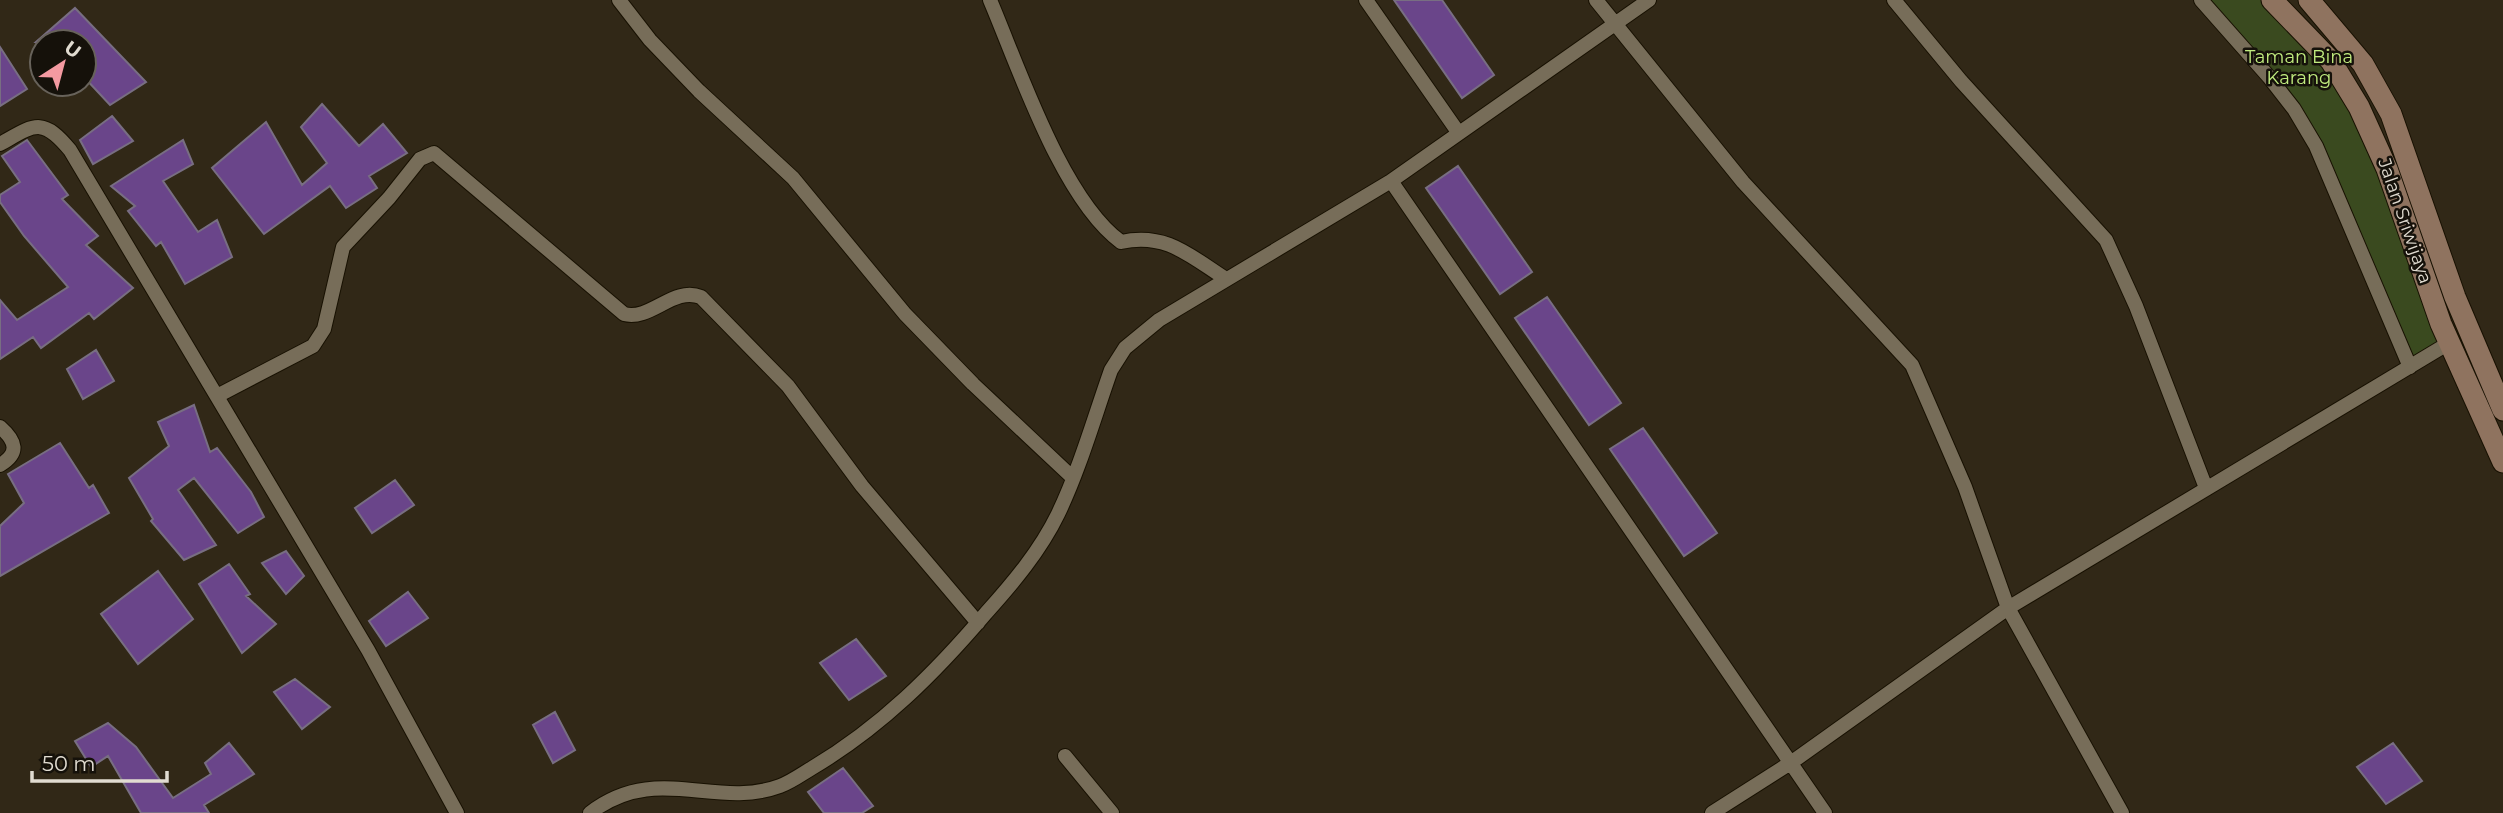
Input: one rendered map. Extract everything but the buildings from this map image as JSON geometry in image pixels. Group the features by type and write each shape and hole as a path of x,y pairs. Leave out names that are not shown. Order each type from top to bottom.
{"main road":[{"name":"Jalan Sriwijaya","path":"2272,0 2316,43 2348,85 2380,150 2449,343 2503,462"},
{"name":"Jalan Sriwijaya","path":"2309,0 2363,64 2390,114 2455,297 2503,410"},
{"path":"2414,250 2437,243"}],"street":[{"path":"619,0 650,40 699,91 793,178 905,314 973,384 1073,478"},
{"path":"990,0 1060,160 1103,229 1121,242 1141,237 1167,241 1226,279"},
{"path":"1366,0 1458,132"},
{"path":"1596,0 1613,25 1743,182 1912,365 1965,487 2008,608 2122,813"},
{"path":"590,813 622,794 642,789 664,787 743,792 781,786 878,723 918,687 978,623 1035,554 1057,516 1073,478 1117,358 1159,320 1391,181 1649,0"},
{"path":"1894,0 1961,81 2106,240 2136,306 2206,488"},
{"path":"2202,0 2278,88 2316,146 2410,367"},
{"path":"0,144 37,125 58,136 128,245 368,650 457,813"},
{"path":"217,396 313,346 324,329 343,247 389,198 420,159 434,153 624,314 638,314 683,294 701,297 789,387 862,486 978,623"},
{"path":"1391,181 1825,813"},
{"path":"1712,813 1792,762 2008,608 2449,343"},
{"path":"0,428 9,435 15,448 13,455 0,465"},
{"path":"1065,756 1112,813"}],"green space":[{"name":"Taman Bina Karang","path":"2203,0 2271,0 2347,87 2447,343 2410,365 2317,145"}]}
